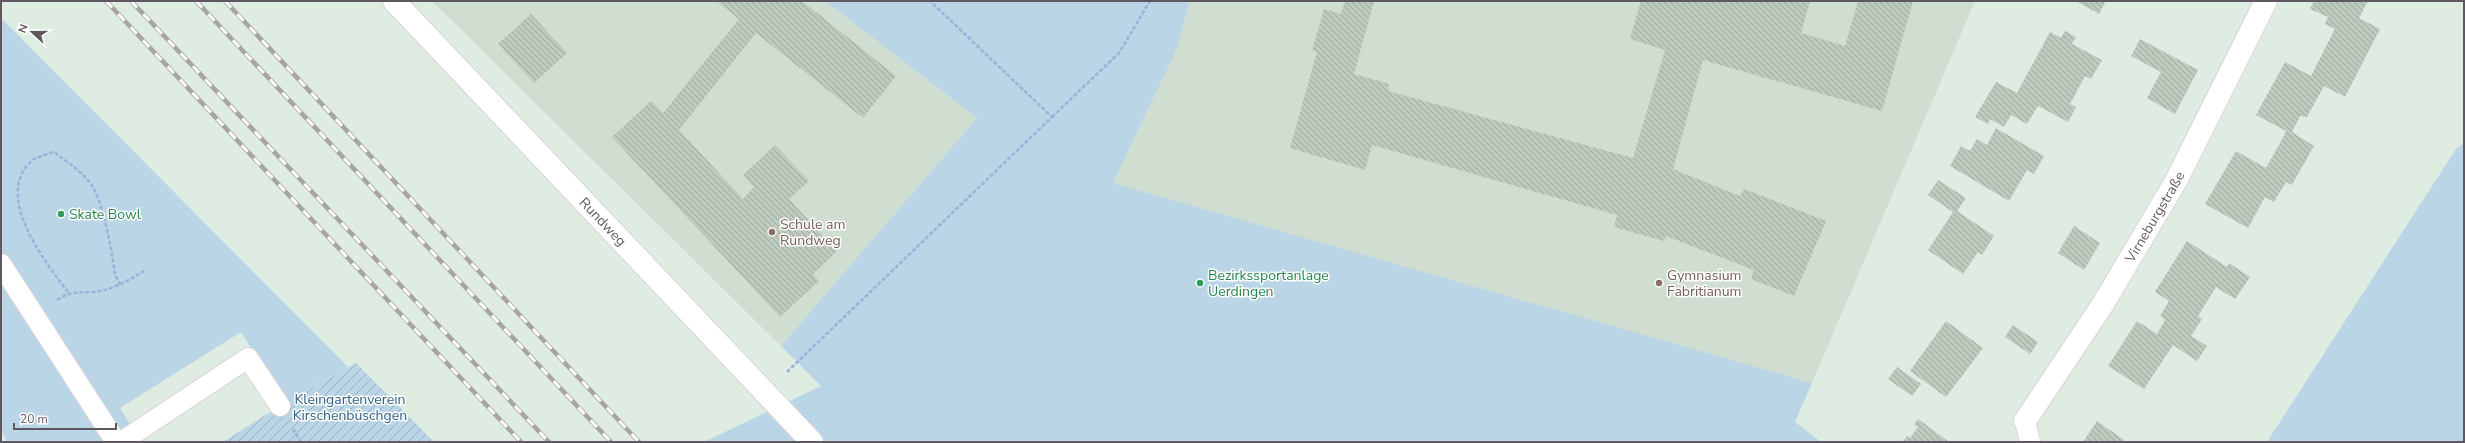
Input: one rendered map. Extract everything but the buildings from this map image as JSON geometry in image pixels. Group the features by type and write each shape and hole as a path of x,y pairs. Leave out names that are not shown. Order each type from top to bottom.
{"street":[{"name":"Rundweg","path":"394,1 812,442"},
{"name":"Virneburgstraße","path":"2027,432 2176,181 2266,1"}],"lane":[{"path":"1,264 116,442"},
{"path":"122,442 248,358 280,406"}],"path":[{"path":"930,1 1052,117"},
{"path":"765,393 1119,54 1150,1"},
{"path":"68,292 29,238 18,217 15,192 19,175 33,160 54,152 74,167 92,185 99,202 115,274 120,285"},
{"path":"35,315 68,292 85,293 105,290 120,285 144,271"}],"shaded area":[{"name":"Schule am Rundweg","path":"432,1 825,1 977,118 781,346"},
{"name":"Gymnasium Fabritianum","path":"1190,1 1975,1 1812,383 1113,183 1176,51"}],"green space":[{"name":"Bezirkssportanlage Uerdingen","path":"825,1 1190,1 1176,51 1113,183 1812,383 1795,422 1821,442 704,442 821,386 781,346 977,118"},
{"path":"1,18 348,367 286,402 241,332 120,408 141,442 7,442 1,430"},
{"path":"2464,143 2464,442 2267,442 2456,149"},
{"name":"Kleingartenverein Kirschenbüschgen","path":"356,363 434,442 223,442 286,402"}],"railway":[{"path":"106,1 521,442"},
{"path":"131,1 549,442"},
{"path":"196,1 611,442"},
{"path":"225,1 639,442"}],"place":[{"name":"Skate Bowl","path":"61,214"},
{"name":"Schule am Rundweg","path":"772,232"},
{"name":"Bezirkssportanlage Uerdingen","path":"1200,283"},
{"name":"Gymnasium Fabritianum","path":"1659,283"}]}
